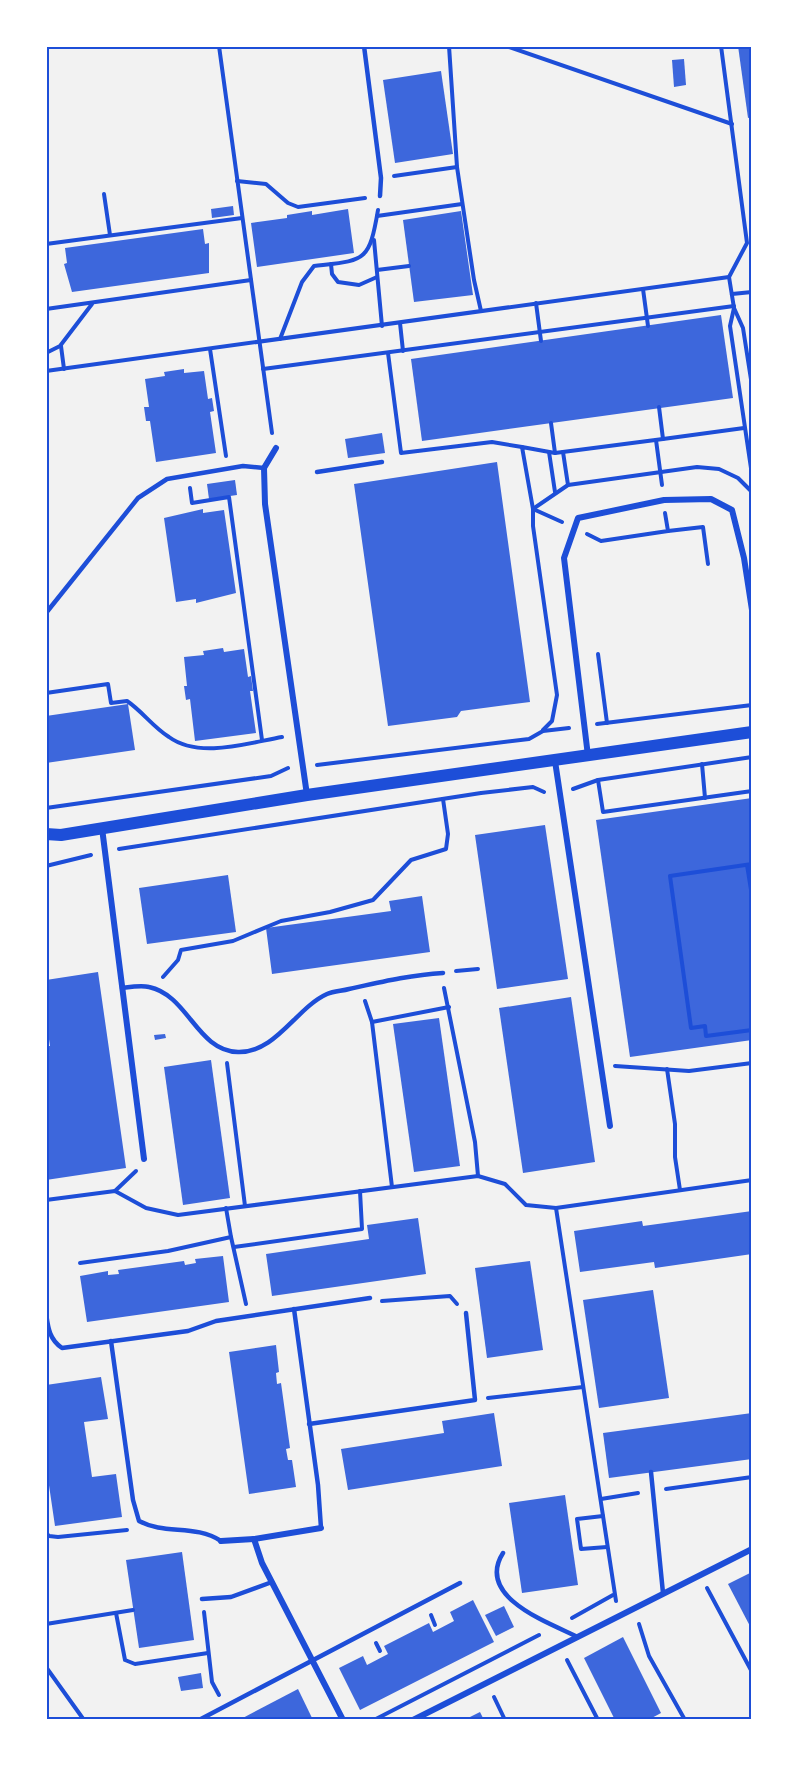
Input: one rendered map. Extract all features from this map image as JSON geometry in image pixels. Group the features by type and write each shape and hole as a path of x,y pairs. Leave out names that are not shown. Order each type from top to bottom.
{"main road":[{"path":"46,834 61,835 307,795 752,732"},
{"path":"46,843 61,835"}],"street":[{"path":"276,448 264,468 265,504 307,795"},
{"path":"588,756 564,558 578,518 664,500 711,499 732,510 744,558 752,610"},
{"path":"555,761 610,1126"},
{"path":"102,827 144,1159"},
{"path":"220,1541 254,1539 321,1528"},
{"path":"254,1539 272,1581 343,1719"},
{"path":"413,1719 752,1549"}],"lane":[{"path":"364,46 381,178 380,196"},
{"path":"316,472 382,462"},
{"path":"46,613 138,498 166,479 243,466 264,468"},
{"path":"122,988 152,988 171,996 212,1044 225,1050 251,1051 266,1044 329,993 381,980 442,973"},
{"path":"46,1313 54,1343 62,1348 188,1331 216,1321 370,1299"},
{"path":"294,1309 321,1528"},
{"path":"309,1424 475,1400 465,1313"},
{"path":"111,1341 133,1500 139,1521 153,1528 208,1532 220,1541"},
{"path":"651,1472 663,1593"},
{"path":"502,1553 497,1562 496,1574 502,1590 515,1604 578,1636"},
{"path":"202,1599 231,1597 272,1581"},
{"path":"200,1719 460,1583"}],"path":[{"path":"219,46 260,342 268,417 276,448"},
{"path":"449,46 457,167 481,311"},
{"path":"506,46 732,124"},
{"path":"721,46 747,243 729,277 734,307 743,328 751,382"},
{"path":"381,178 457,167"},
{"path":"237,181 266,184 288,203 297,207 380,196 373,238 382,326"},
{"path":"104,194 110,235"},
{"path":"377,216 462,204"},
{"path":"46,244 242,218"},
{"path":"280,339 302,282 314,266 354,261 364,255 373,238"},
{"path":"331,264 332,274 338,282 359,285 377,277"},
{"path":"377,270 409,266"},
{"path":"46,371 729,277"},
{"path":"46,309 251,280"},
{"path":"643,289 648,326"},
{"path":"732,294 752,292"},
{"path":"46,353 60,345 92,303"},
{"path":"536,303 541,341"},
{"path":"263,369 734,307"},
{"path":"734,307 730,326 752,475"},
{"path":"400,323 404,351"},
{"path":"60,345 64,369"},
{"path":"210,349 227,469"},
{"path":"388,353 401,453 492,442 555,453 744,428"},
{"path":"659,407 663,439"},
{"path":"551,423 555,453"},
{"path":"656,440 661,472"},
{"path":"46,807 271,776 283,769 530,739 543,731 552,721 557,695 533,526 533,509 522,447"},
{"path":"549,452 555,492"},
{"path":"563,452 568,485"},
{"path":"533,509 568,485 697,466 719,469 738,478 752,492"},
{"path":"189,476 192,503 229,497 262,740"},
{"path":"668,531 703,527 708,564"},
{"path":"598,654 607,723"},
{"path":"46,693 108,684 111,703 127,701 171,739 188,746 207,748 282,737"},
{"path":"543,731 752,705"},
{"path":"46,866 134,845 519,788 559,791 577,788 598,780 752,757"},
{"path":"702,764 705,798"},
{"path":"598,780 603,812 752,791"},
{"path":"152,988 178,960 181,950 233,941 281,921 330,912 372,900 411,860 446,849 448,834 443,800"},
{"path":"752,896 749,865 670,876 691,1028 705,1026 706,1036 752,1030"},
{"path":"478,969 442,973 475,1142 478,1176"},
{"path":"358,986 372,1022 392,1187"},
{"path":"372,1022 449,1008"},
{"path":"225,1050 245,1206"},
{"path":"602,1068 621,1066 689,1071 752,1063"},
{"path":"667,1070 675,1124 675,1157 680,1190"},
{"path":"46,1200 115,1191 135,1173 144,1159"},
{"path":"115,1191 146,1208 178,1215 478,1176 505,1184 526,1205 556,1208 752,1180"},
{"path":"234,1247 362,1229 360,1191"},
{"path":"226,1208 249,1316"},
{"path":"556,1208 601,1498 613,1595 622,1614"},
{"path":"80,1263 168,1251 231,1238"},
{"path":"370,1299 377,1302 450,1296 460,1307"},
{"path":"475,1400 584,1387"},
{"path":"601,1498 752,1477"},
{"path":"603,1516 577,1519 581,1549 607,1547"},
{"path":"46,1533 48,1536 58,1538 128,1530 144,1523"},
{"path":"707,1588 752,1672"},
{"path":"374,1719 613,1595"},
{"path":"202,1599 212,1682 225,1706"},
{"path":"46,1624 133,1610"},
{"path":"116,1613 120,1646 125,1660 135,1664 208,1653"},
{"path":"639,1624 649,1656 685,1719"},
{"path":"567,1660 598,1719"},
{"path":"46,1667 84,1719"},
{"path":"494,1697 505,1719"}],"building":[{"path":"738,46 752,46 752,117 748,118"},
{"path":"684,59 686,85 674,87 672,60"},
{"path":"441,71 453,154 395,163 383,80"},
{"path":"233,206 234,215 212,218 211,209"},
{"path":"348,209 354,253 257,267 251,223 287,218 287,215 312,211 312,215"},
{"path":"461,211 473,295 414,302 403,220"},
{"path":"203,229 205,244 209,243 209,273 72,292 64,264 67,263 65,248"},
{"path":"721,315 733,398 422,441 411,359"},
{"path":"184,369 184,373 204,371 208,399 212,398 214,411 210,412 216,453 156,462 150,421 146,421 144,407 149,407 145,379 165,376 164,372"},
{"path":"382,433 385,453 348,458 345,439"},
{"path":"497,462 530,702 461,711 457,717 388,726 354,484"},
{"path":"235,480 237,495 209,499 207,484"},
{"path":"203,509 203,513 224,510 236,593 196,603 196,599 176,602 164,518"},
{"path":"223,648 224,652 244,649 248,677 251,676 253,691 250,691 256,733 195,741 190,699 186,700 184,686 187,686 184,657 204,655 203,651"},
{"path":"128,704 135,750 46,763 46,716"},
{"path":"752,798 752,1040 630,1057 596,820"},
{"path":"545,825 568,979 497,989 475,835"},
{"path":"228,875 236,932 147,944 139,888"},
{"path":"422,896 430,952 272,974 266,928 391,911 389,901"},
{"path":"98,972 126,1168 46,1180 46,1046 50,1046 46,1019 46,980"},
{"path":"571,997 595,1162 523,1173 499,1008"},
{"path":"439,1018 460,1166 414,1172 393,1024"},
{"path":"165,1034 166,1038 155,1040 154,1035"},
{"path":"211,1060 230,1198 183,1205 164,1067"},
{"path":"752,1211 752,1254 655,1268 654,1262 580,1272 574,1231 642,1221 643,1226"},
{"path":"418,1218 426,1274 272,1296 266,1254 369,1239 367,1225"},
{"path":"223,1256 229,1302 87,1322 80,1276 108,1271 108,1275 119,1274 118,1270 184,1261 185,1265 196,1263 195,1259"},
{"path":"530,1261 543,1350 487,1358 475,1268"},
{"path":"653,1290 669,1398 599,1408 583,1300"},
{"path":"276,1345 279,1372 276,1373 277,1384 281,1383 290,1448 286,1449 288,1460 292,1460 296,1487 249,1494 229,1352"},
{"path":"101,1377 108,1419 84,1422 92,1477 116,1474 122,1517 55,1526 46,1465 46,1385"},
{"path":"494,1413 502,1466 348,1490 341,1449 444,1433 442,1421"},
{"path":"752,1413 752,1459 609,1478 603,1433"},
{"path":"565,1495 578,1585 522,1593 509,1503"},
{"path":"182,1552 194,1640 139,1648 126,1560"},
{"path":"752,1572 752,1630 728,1584"},
{"path":"473,1600 494,1642 360,1710 339,1668 363,1656 367,1665 388,1654 384,1646 429,1623 433,1632 454,1621 450,1612"},
{"path":"504,1606 514,1627 496,1636 485,1615"},
{"path":"623,1637 661,1713 648,1720 615,1720 584,1658"},
{"path":"201,1673 203,1688 181,1691 178,1677"},
{"path":"298,1689 313,1720 239,1720"},
{"path":"480,1712 484,1720 464,1720"}]}
